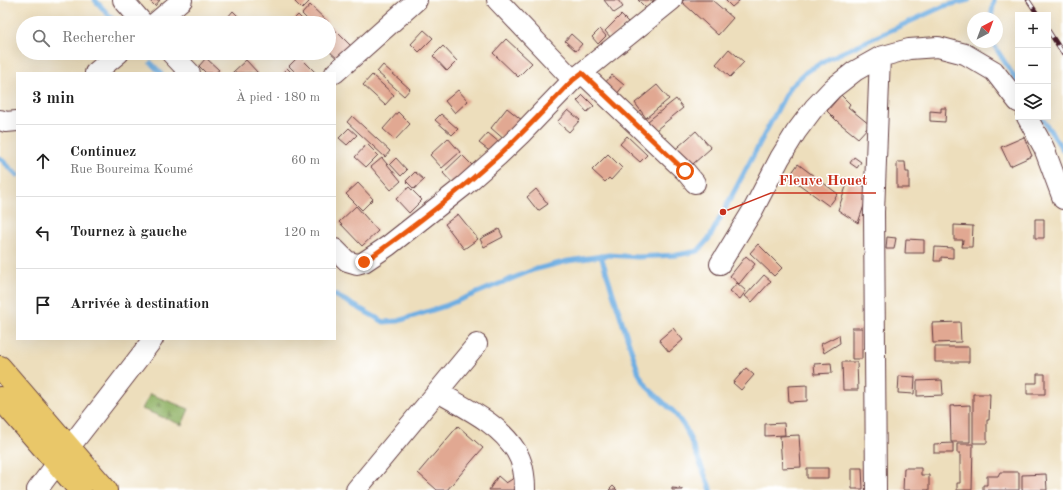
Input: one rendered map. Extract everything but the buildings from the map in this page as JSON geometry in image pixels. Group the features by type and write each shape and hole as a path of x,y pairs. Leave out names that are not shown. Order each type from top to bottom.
{"main road":[{"path":"0,367 63,456 80,490"},
{"path":"0,398 63,456 106,490"}],"street":[{"path":"123,0 137,16"},
{"path":"163,16 182,0"},
{"path":"336,72 417,0"},
{"path":"497,0 577,76 685,171 695,183"},
{"path":"341,255 357,264 364,262 388,246 458,190 520,135 577,76 672,0"},
{"path":"720,264 753,210 780,158 796,132 814,108 832,89 855,71 880,57 909,49 938,47 965,54 994,71 1015,98"},
{"path":"876,490 874,212 880,57"},
{"path":"95,72 110,60"},
{"path":"178,60 189,72"},
{"path":"0,120 6,122 16,121"},
{"path":"1029,120 1044,148 1063,199"},
{"path":"37,490 97,414 152,340"},
{"path":"356,490 477,344"},
{"path":"438,392 483,419 502,435 516,452 525,475 525,490"}],"green space":[{"path":"150,394 189,409 182,425 142,409"}],"waterway":[{"path":"95,0 110,16"},
{"path":"336,296 384,322 398,321 445,306 533,270 568,261 609,255 637,257 677,255 698,251 710,237 789,88 806,72 830,58 944,6 969,0"},
{"path":"992,12 994,0"},
{"path":"996,48 1015,78"},
{"path":"151,63 160,72"},
{"path":"1043,120 1063,150"},
{"path":"0,158 16,174"},
{"path":"601,256 639,374 648,388 674,412 686,429 711,490"}],"railway":[{"path":"1028,0 1036,12"},
{"path":"1051,35 1063,53"}],"place":[{"name":"Fleuve Houet","path":"723,212"}],"route":[{"path":"364,262 388,246 464,186 520,135 573,80 582,73 685,171"}]}
